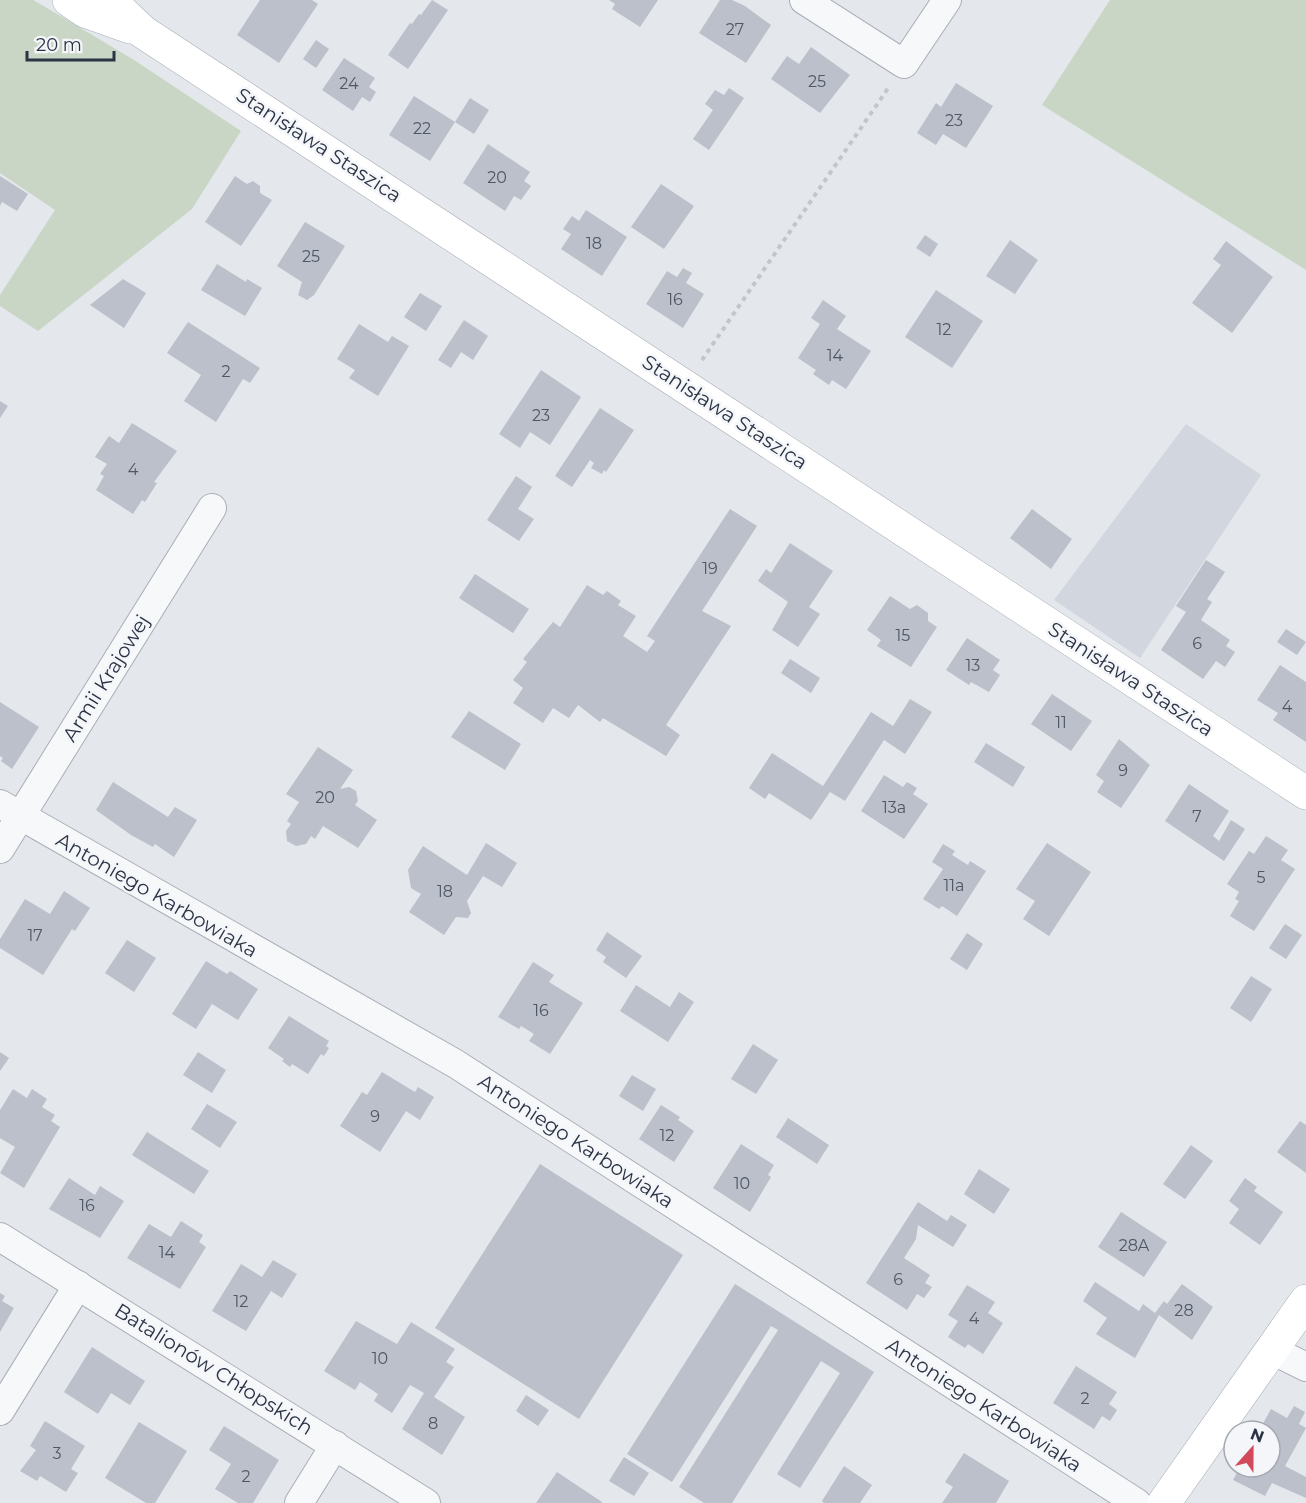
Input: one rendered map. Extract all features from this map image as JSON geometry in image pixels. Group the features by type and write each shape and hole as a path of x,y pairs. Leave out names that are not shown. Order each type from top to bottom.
{"street":[{"name":"Stanisława Staszica","path":"69,0 85,11 143,32"},
{"name":"Stanisława Staszica","path":"109,0 143,32 1306,793"},
{"path":"804,0 904,64 947,0"},
{"name":"Armii Krajowej","path":"0,849 10,810 212,508"},
{"name":"Antoniego Karbowiaka","path":"10,810 456,1064 1137,1503"},
{"name":"Batalionów Chłopskich","path":"0,1237 426,1503"},
{"path":"0,1411 78,1285"},
{"path":"1164,1503 1306,1301"},
{"path":"1270,1350 1306,1367"},
{"path":"299,1503 335,1445"}],"path":[{"path":"685,386 904,64"}],"shaded area":[{"path":"1186,424 1261,475 1140,658 1054,600"}],"green space":[{"path":"0,0 33,0 134,60 241,131 192,209 38,331 0,306 0,295 55,210 0,173"},
{"path":"1110,0 1306,0 1306,270 1042,105"}],"building":[{"path":"260,0 312,0 318,4 279,63 237,35"},
{"path":"432,0 448,10 408,69 388,55 410,23 412,24 419,14 421,15"},
{"path":"609,0 658,0 640,27 612,9 615,4"},
{"path":"720,0 732,0 745,6 771,25 746,63 699,33"},
{"path":"316,40 329,49 316,68 303,59"},
{"path":"811,47 850,75 820,113 771,79 787,56 799,64"},
{"path":"344,58 375,78 369,87 376,92 370,102 362,97 353,111 322,90"},
{"path":"956,83 993,106 966,148 943,134 936,145 917,133 936,103 941,107"},
{"path":"729,88 744,98 709,150 693,139 713,110 705,104 715,90 724,95"},
{"path":"414,96 455,122 430,161 389,135"},
{"path":"470,98 489,110 474,134 455,122"},
{"path":"488,144 530,172 524,181 531,186 521,200 514,196 505,211 463,183"},
{"path":"0,176 28,194 17,211 2,202 0,206"},
{"path":"235,176 247,184 253,181 260,186 260,193 272,200 241,246 205,222"},
{"path":"661,184 694,206 664,249 631,227"},
{"path":"586,210 627,237 602,276 561,249 571,234 563,229 572,216 579,221"},
{"path":"305,222 345,246 314,295 307,300 298,295 302,282 277,266"},
{"path":"925,235 938,244 930,257 916,248"},
{"path":"1010,240 1038,260 1015,294 986,276"},
{"path":"1226,241 1273,277 1232,333 1192,303 1221,265 1213,259"},
{"path":"217,264 246,282 247,279 262,288 245,316 201,290"},
{"path":"683,268 692,273 686,283 704,294 683,328 646,304 667,271 677,277"},
{"path":"123,279 146,293 124,328 90,305"},
{"path":"936,290 983,321 952,368 905,337"},
{"path":"420,293 442,306 426,331 404,317"},
{"path":"823,300 846,316 837,329 871,351 846,389 832,380 829,385 813,374 816,370 798,358 820,324 811,318"},
{"path":"464,320 488,336 473,360 461,352 451,368 438,360"},
{"path":"188,322 260,368 250,383 243,379 216,422 184,401 201,375 167,353"},
{"path":"359,324 388,342 392,336 409,346 378,396 349,378 355,370 337,359"},
{"path":"541,370 581,397 550,445 530,432 520,448 499,434"},
{"path":"0,401 8,406 0,418"},
{"path":"600,408 634,430 606,472 604,470 602,474 591,468 594,463 590,460 572,487 555,476"},
{"path":"132,423 177,451 154,482 157,483 145,502 142,500 133,514 96,490 104,476 100,474 107,464 95,457 109,436 119,443"},
{"path":"516,476 532,487 518,509 534,519 519,541 487,520"},
{"path":"730,509 757,526 702,611 731,626 666,725 680,735 666,756 603,718 600,722 578,705 569,718 553,708 543,723 513,703 523,688 513,680 527,662 523,659 553,622 560,627 587,585 603,595 607,591 621,601 618,605 636,616 623,636 647,652 655,641 647,636"},
{"path":"1032,509 1072,539 1051,569 1010,538"},
{"path":"790,543 833,571 809,607 820,614 798,647 772,630 788,602 758,581 766,569 771,573"},
{"path":"1206,560 1225,572 1207,599 1212,602 1201,620 1230,640 1226,646 1235,652 1225,667 1216,661 1203,679 1161,650 1186,612 1176,606"},
{"path":"475,574 529,609 513,633 459,598"},
{"path":"890,596 910,609 917,605 928,613 928,621 937,627 911,667 877,646 881,640 867,630"},
{"path":"1286,629 1306,642 1297,655 1277,642"},
{"path":"967,638 1000,660 993,670 1000,675 989,692 971,682 969,685 946,670"},
{"path":"790,659 820,678 811,693 781,673"},
{"path":"1280,665 1306,682 1306,742 1273,720 1278,713 1257,700"},
{"path":"1052,694 1092,721 1071,751 1031,724"},
{"path":"910,699 932,712 905,754 884,740 845,801 830,792 811,820 769,793 765,799 749,788 772,753 823,786 871,712 893,726"},
{"path":"0,702 39,727 12,769 1,761 3,758 0,756"},
{"path":"469,711 521,744 505,770 451,737"},
{"path":"1119,739 1150,765 1121,808 1097,792 1104,781 1096,775"},
{"path":"986,743 1025,767 1013,787 974,762"},
{"path":"318,747 353,770 340,789 349,787 356,791 358,801 355,805 377,820 358,848 323,826 315,839 311,836 306,844 296,846 287,841 286,831 291,824 287,821 299,802 286,794"},
{"path":"884,775 903,787 907,782 917,788 913,794 928,804 904,839 861,811"},
{"path":"113,782 168,817 175,807 197,820 174,857 155,844 153,847 131,835 96,810"},
{"path":"1189,784 1229,811 1213,836 1219,841 1231,820 1245,829 1224,861 1165,821"},
{"path":"1266,836 1288,850 1281,860 1295,869 1254,931 1230,916 1239,901 1235,899 1239,892 1227,884 1249,851 1254,854"},
{"path":"486,843 517,863 502,887 483,876 467,901 471,913 468,918 456,917 444,935 409,912 421,894 411,888 408,870 423,846 467,875"},
{"path":"1047,843 1091,872 1049,936 1023,919 1035,901 1016,889"},
{"path":"943,844 955,851 952,855 968,865 970,861 986,871 957,916 942,906 939,909 923,899 943,869 932,862"},
{"path":"64,891 90,908 75,931 72,929 43,975 0,948 0,939 25,899 50,914"},
{"path":"1285,924 1302,935 1286,959 1269,948"},
{"path":"607,932 642,956 626,978 603,962 606,957 596,950"},
{"path":"967,933 983,944 967,970 950,959"},
{"path":"127,940 156,958 134,992 105,973"},
{"path":"206,961 227,974 230,971 258,989 238,1020 212,1004 196,1029 172,1014"},
{"path":"533,962 554,975 549,982 583,1003 550,1054 529,1041 534,1034 521,1026 519,1029 498,1017"},
{"path":"1251,976 1272,989 1251,1022 1230,1008"},
{"path":"636,985 670,1007 679,992 694,1002 668,1042 620,1011"},
{"path":"289,1016 329,1041 326,1046 329,1048 324,1056 321,1054 308,1074 292,1064 290,1067 282,1061 284,1059 268,1048"},
{"path":"753,1044 778,1060 756,1094 731,1079"},
{"path":"0,1052 9,1058 0,1071"},
{"path":"198,1052 226,1070 212,1093 183,1075"},
{"path":"382,1072 415,1092 418,1087 434,1097 420,1120 406,1111 380,1152 340,1126 362,1092 367,1095"},
{"path":"632,1075 656,1089 643,1111 619,1096"},
{"path":"13,1089 27,1098 32,1089 47,1099 42,1107 55,1115 51,1121 60,1127 24,1188 0,1173 15,1147 0,1138 0,1110"},
{"path":"207,1104 237,1122 220,1148 191,1129"},
{"path":"661,1105 680,1117 678,1120 694,1131 674,1162 639,1139"},
{"path":"788,1118 829,1145 817,1164 776,1137"},
{"path":"1300,1121 1306,1125 1306,1173 1277,1152"},
{"path":"147,1132 209,1171 194,1194 132,1155"},
{"path":"741,1144 774,1165 768,1175 771,1177 750,1212 713,1188"},
{"path":"1191,1145 1213,1161 1185,1199 1163,1184"},
{"path":"540,1164 683,1255 579,1419 435,1328"},
{"path":"979,1169 1010,1189 994,1214 964,1194"},
{"path":"69,1178 95,1195 100,1186 124,1201 100,1238 49,1209"},
{"path":"1245,1178 1257,1187 1254,1191 1283,1212 1260,1245 1229,1223 1239,1209 1229,1201"},
{"path":"918,1202 947,1221 951,1215 967,1225 953,1247 918,1225 916,1239 904,1258 930,1275 925,1283 932,1287 924,1298 917,1294 907,1310 866,1283"},
{"path":"1121,1212 1167,1242 1144,1277 1098,1247"},
{"path":"181,1221 203,1235 199,1242 206,1247 180,1289 127,1258 149,1224 171,1237"},
{"path":"273,1260 297,1274 282,1298 271,1291 246,1331 212,1311 241,1264 262,1277"},
{"path":"1095,1282 1139,1311 1143,1304 1155,1313 1164,1301 1167,1304 1182,1284 1213,1307 1192,1340 1159,1315 1135,1358 1096,1334 1107,1318 1083,1301"},
{"path":"735,1284 874,1372 800,1488 777,1474 840,1373 821,1361 732,1503 704,1503 679,1487 778,1330 771,1326 672,1482 627,1454"},
{"path":"967,1285 995,1302 988,1313 1003,1323 983,1354 968,1344 965,1348 948,1337 958,1321 948,1315"},
{"path":"0,1293 5,1296 2,1301 14,1308 0,1332"},
{"path":"356,1321 397,1344 411,1322 455,1349 446,1362 454,1367 434,1397 465,1417 442,1455 402,1429 424,1393 410,1385 392,1413 374,1401 378,1394 360,1382 355,1390 324,1371"},
{"path":"92,1347 145,1381 130,1405 111,1393 98,1414 64,1392"},
{"path":"1076,1366 1117,1392 1109,1404 1117,1410 1110,1421 1102,1416 1094,1429 1053,1403"},
{"path":"526,1395 549,1410 538,1426 516,1411"},
{"path":"1294,1406 1305,1412 1299,1424 1306,1428 1285,1466 1306,1477 1306,1498 1272,1483 1265,1496 1233,1480 1282,1479 1282,1419 1266,1419 1271,1409 1287,1418"},
{"path":"45,1421 85,1446 71,1469 78,1473 66,1492 40,1476 37,1481 20,1471 36,1450 30,1446"},
{"path":"139,1422 187,1451 155,1503 146,1503 105,1478"},
{"path":"224,1426 279,1460 253,1503 238,1503 215,1489 231,1464 209,1450"},
{"path":"964,1453 1009,1481 996,1503 942,1503 953,1487 945,1482"},
{"path":"624,1457 649,1473 634,1496 609,1481"},
{"path":"844,1466 872,1485 860,1503 824,1503 822,1501"},
{"path":"557,1472 602,1502 536,1503"}]}
